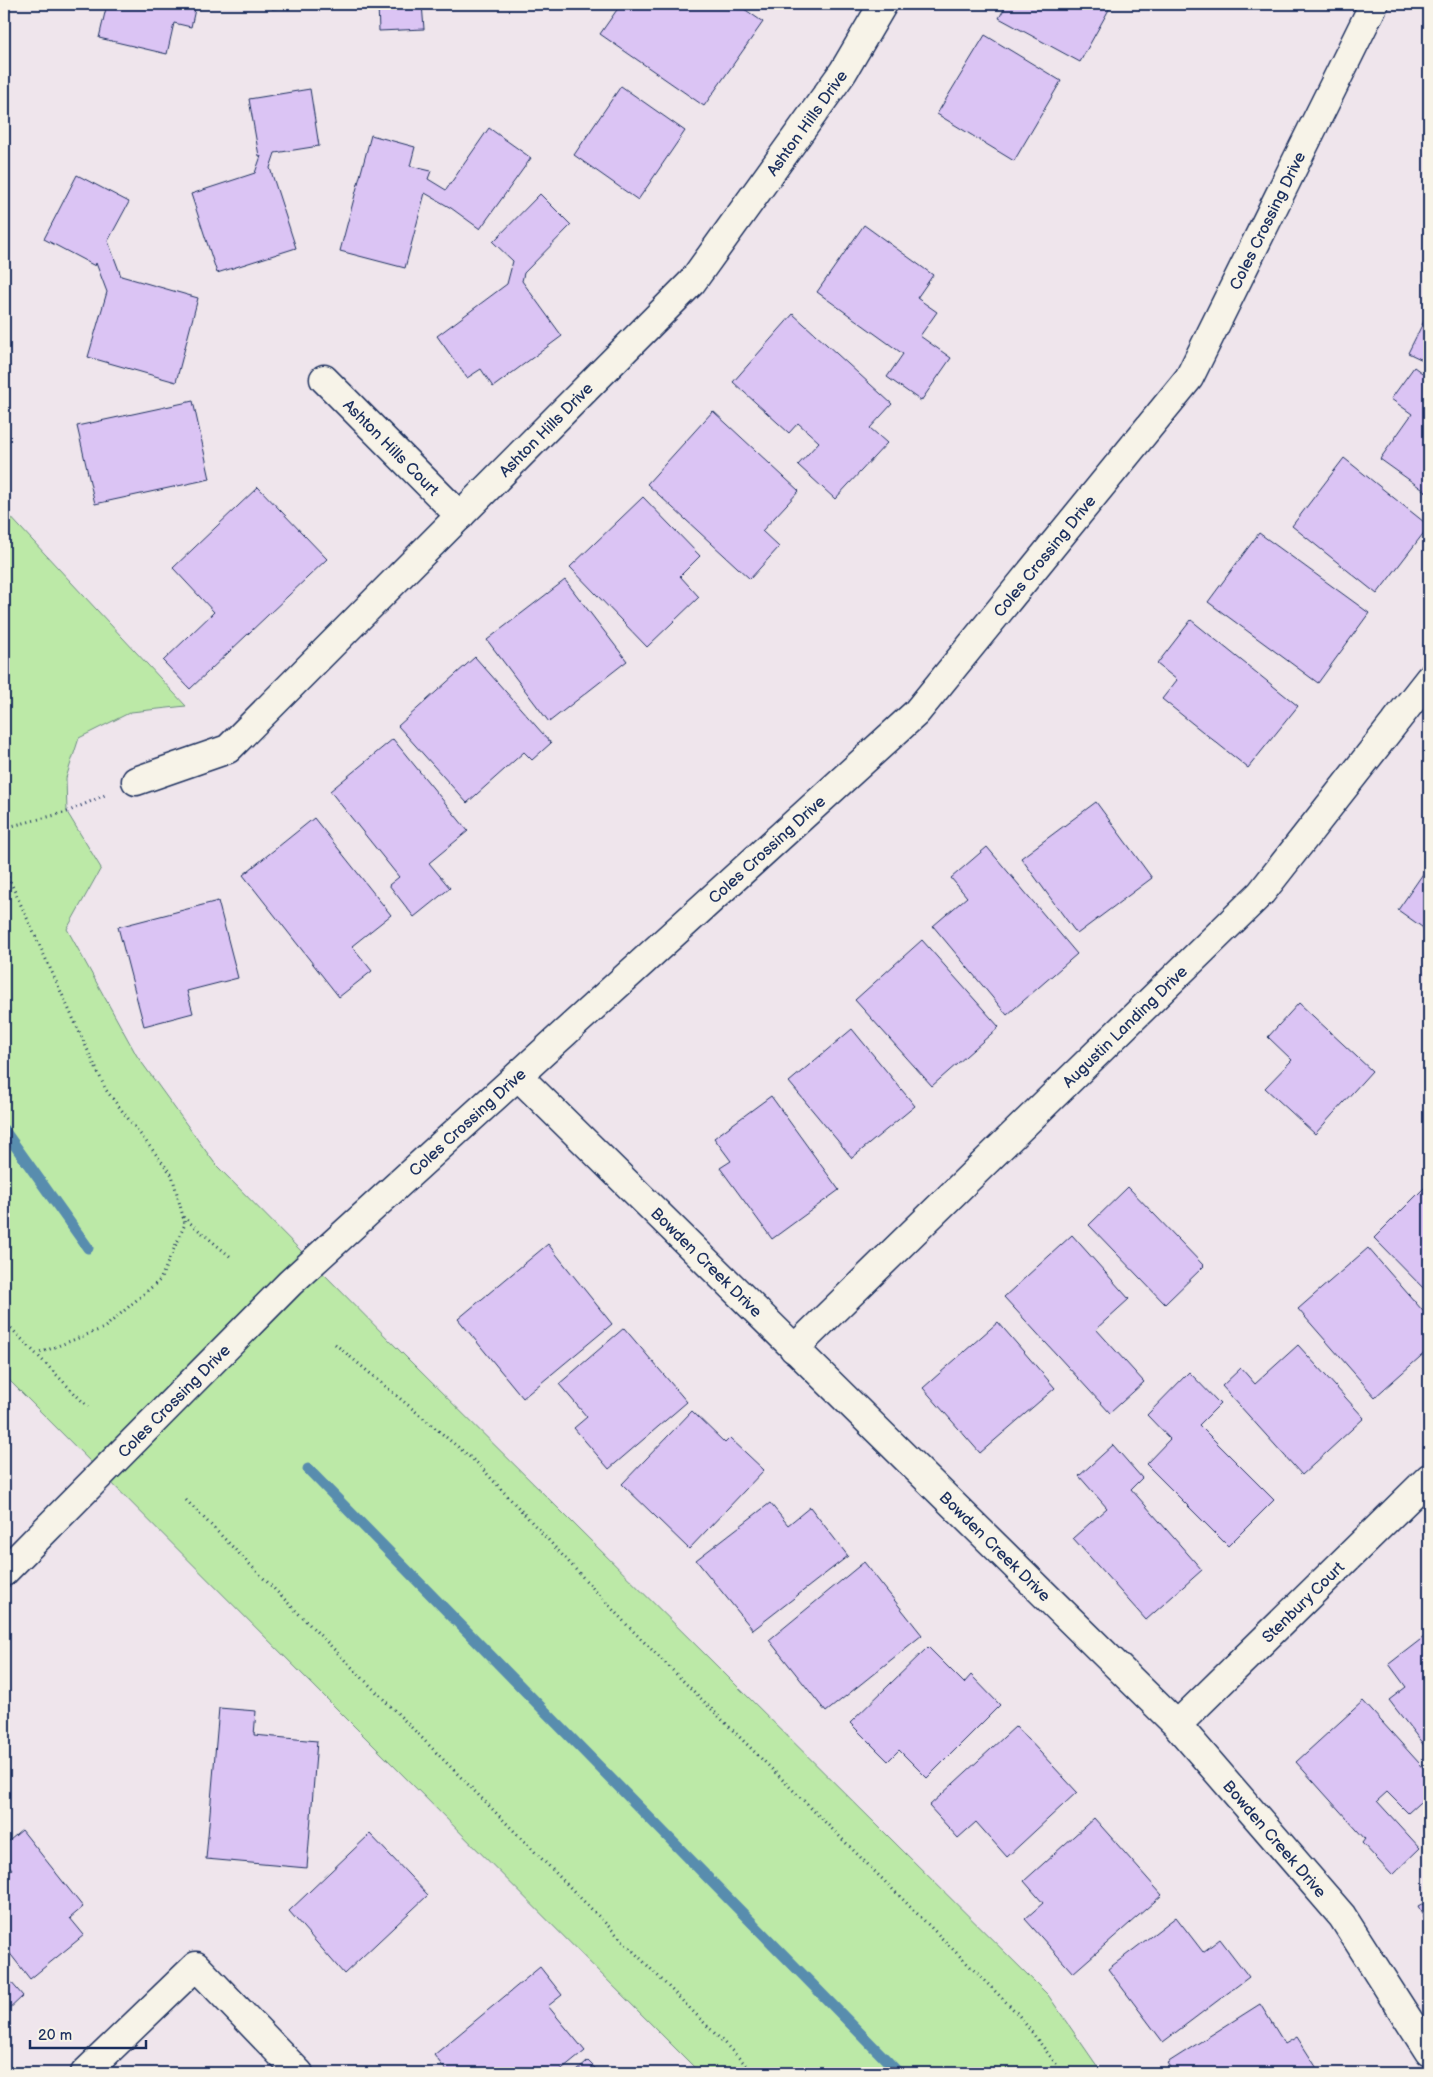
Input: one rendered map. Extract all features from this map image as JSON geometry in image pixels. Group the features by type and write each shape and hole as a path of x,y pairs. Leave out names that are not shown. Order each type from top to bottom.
{"street":[{"name":"Ashton Hills Drive","path":"136,781 228,749 692,282 844,72 883,4"},
{"name":"Coles Crossing Drive","path":"4,1572 290,1283 916,713 1189,378 1374,4"},
{"name":"Ashton Hills Court","path":"324,378 460,516"},
{"name":"Augustin Landing Drive","path":"794,1349 1261,893 1429,679"},
{"name":"Bowden Creek Drive","path":"518,1076 1177,1724 1342,1916 1429,2052"},
{"name":"Stenbury Court","path":"1177,1724 1429,1478"},
{"path":"84,2073 196,1966 299,2073"}],"path":[{"path":"4,828 67,812 136,781"},
{"path":"4,868 106,1090 172,1174 185,1224 160,1280 104,1328 36,1354"},
{"path":"183,1217 232,1258"},
{"path":"4,1321 88,1406"},
{"path":"335,1344 476,1463 628,1626 1017,2014 1063,2073"},
{"path":"186,1500 754,2073"}],"green space":[{"path":"4,384 7,513 186,706 131,712 79,738 66,778 67,812 101,868 67,929 137,1056 216,1165 407,1358 1048,1995 1102,2073 700,2073 4,1375"}],"building":[{"path":"107,4 196,5 191,27 174,23 167,54 99,38"},
{"path":"272,4 320,4 320,5 272,9"},
{"path":"378,4 422,4 424,29 379,31"},
{"path":"621,4 737,4 763,22 704,106 600,34"},
{"path":"1007,4 1112,4 1080,62 999,18"},
{"path":"985,35 1061,81 1014,161 937,114"},
{"path":"621,86 685,131 638,200 574,155"},
{"path":"310,89 319,146 275,153 270,168 296,248 217,273 191,194 255,173 261,156 259,156 249,99"},
{"path":"489,128 531,158 480,229 451,208 425,193 405,268 340,251 371,135 415,147 410,166 431,171 428,179 446,190"},
{"path":"77,175 129,202 108,241 121,276 198,298 176,382 88,357 107,292 96,263 95,266 44,239"},
{"path":"540,194 571,225 524,273 522,281 562,336 493,387 481,369 467,378 437,336 507,284 513,261 493,242"},
{"path":"864,225 933,275 917,298 937,312 920,336 951,358 921,401 887,377 903,354 817,292"},
{"path":"1429,311 1429,363 1408,353"},
{"path":"793,314 892,404 870,428 887,443 835,499 798,465 819,442 798,423 789,433 733,382"},
{"path":"1414,367 1429,378 1429,494 1380,459 1412,414 1391,399"},
{"path":"193,401 210,479 95,504 77,426"},
{"path":"713,411 799,491 762,531 779,547 750,579 647,484"},
{"path":"1344,458 1429,526 1377,594 1292,526"},
{"path":"258,487 327,559 190,689 163,661 214,612 173,568"},
{"path":"643,497 700,556 680,576 699,597 647,647 570,567"},
{"path":"1259,533 1369,613 1318,683 1208,602"},
{"path":"565,580 627,661 549,722 487,640"},
{"path":"1191,620 1298,706 1248,768 1162,699 1177,680 1157,664"},
{"path":"475,657 551,743 532,760 524,752 467,803 398,726"},
{"path":"393,739 468,831 429,863 450,888 414,917 389,885 399,877 330,791"},
{"path":"1096,802 1152,878 1077,934 1021,858"},
{"path":"314,818 391,915 352,946 372,971 339,997 243,875"},
{"path":"987,847 1077,954 1007,1015 933,926 967,897 951,878"},
{"path":"1429,865 1429,932 1398,910"},
{"path":"218,901 238,978 187,991 193,1013 144,1026 118,927"},
{"path":"922,940 999,1027 932,1086 855,1000"},
{"path":"1299,1003 1372,1071 1315,1134 1265,1088 1292,1060 1268,1037"},
{"path":"852,1029 915,1106 852,1158 789,1082"},
{"path":"771,1096 839,1190 772,1239 720,1168 731,1161 714,1138"},
{"path":"1429,1183 1429,1294 1374,1238"},
{"path":"1128,1187 1204,1266 1165,1304 1089,1225"},
{"path":"1072,1235 1129,1299 1096,1329 1144,1382 1110,1413 1004,1297"},
{"path":"548,1244 612,1324 523,1398 458,1319"},
{"path":"1368,1248 1429,1318 1429,1349 1375,1397 1298,1309"},
{"path":"998,1322 1055,1388 980,1453 923,1388"},
{"path":"624,1328 687,1402 609,1469 574,1428 587,1417 559,1384"},
{"path":"1298,1345 1364,1418 1302,1475 1222,1386 1241,1368 1255,1384"},
{"path":"1189,1372 1220,1404 1199,1425 1274,1500 1228,1546 1146,1464 1170,1439 1147,1415"},
{"path":"692,1411 725,1443 730,1438 764,1470 689,1549 622,1484"},
{"path":"1113,1445 1142,1478 1131,1489 1202,1570 1146,1620 1073,1538 1107,1508 1079,1476"},
{"path":"770,1503 788,1525 810,1507 848,1556 753,1630 696,1560"},
{"path":"864,1562 922,1635 826,1712 769,1640"},
{"path":"1429,1633 1429,1752 1389,1700 1406,1687 1389,1664"},
{"path":"928,1647 964,1683 971,1675 1000,1705 927,1778 899,1750 888,1761 850,1723"},
{"path":"1363,1701 1429,1774 1429,1794 1408,1813 1387,1792 1377,1801 1420,1848 1392,1875 1362,1843 1365,1839 1296,1762"},
{"path":"219,1708 256,1711 254,1735 317,1741 307,1868 206,1859"},
{"path":"1016,1726 1077,1792 1007,1857 976,1822 958,1838 929,1806"},
{"path":"1094,1818 1162,1895 1073,1973 1025,1919 1043,1903 1024,1881"},
{"path":"22,1830 83,1907 70,1918 84,1935 30,1979 4,1946 4,1876 12,1869 4,1859 4,1845"},
{"path":"370,1834 428,1895 344,1974 289,1911"},
{"path":"1429,1901 1429,1927 1418,1907"},
{"path":"1176,1917 1203,1952 1220,1939 1249,1977 1163,2042 1108,1969"},
{"path":"540,1967 562,1995 548,2006 585,2051 558,2073 448,2073 434,2055"},
{"path":"4,1974 23,1996 4,2014"},
{"path":"1260,2004 1285,2044 1297,2037 1320,2073 1174,2073 1167,2063"},
{"path":"588,2061 600,2073 575,2073"}],"waterway":[{"path":"4,1130 88,1248"},
{"path":"308,1469 899,2073"}]}
